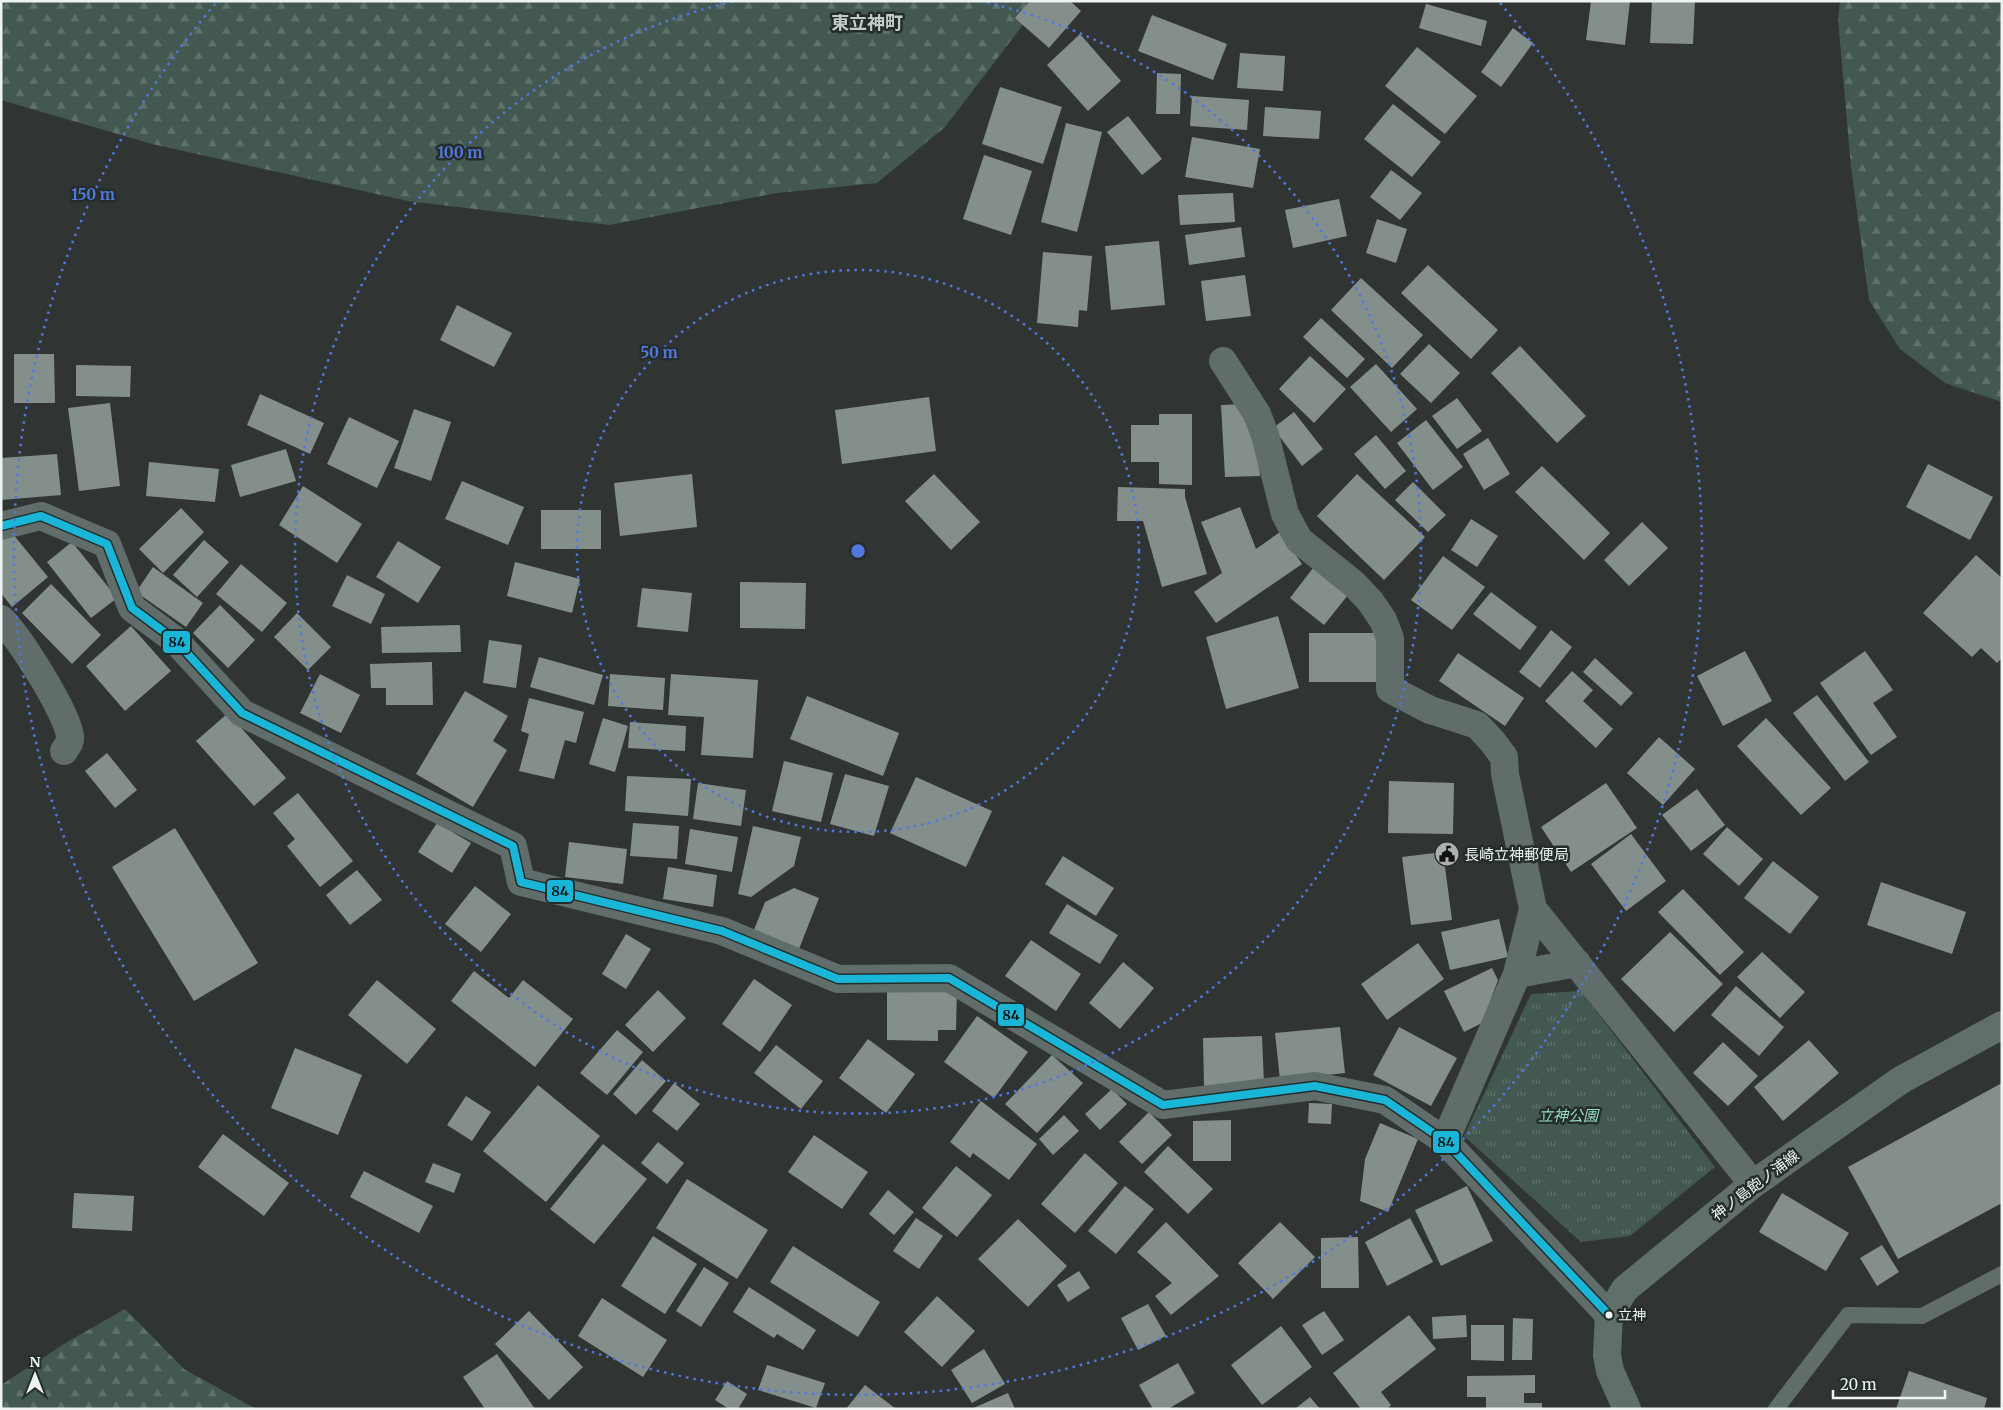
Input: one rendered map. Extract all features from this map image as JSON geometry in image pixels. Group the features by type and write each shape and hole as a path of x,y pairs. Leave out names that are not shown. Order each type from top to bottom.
{"main road":[{"name":"神ノ島飽ノ浦線","path":"1627,1409 1610,1371 1607,1355 1609,1315 1625,1289 1753,1184 1902,1080 2002,1025"}],"street":[{"path":"1223,361 1257,414 1266,435 1286,514 1299,540 1354,584 1370,601 1382,620 1390,638 1390,689 1430,710 1477,724 1504,757 1505,774 1533,909 1517,974 1445,1141"},
{"path":"1,526 41,516 107,544 132,608 175,640 242,713 513,846 521,882 722,931 838,978 949,978 1163,1105 1315,1086 1385,1100 1445,1141 1609,1315"},
{"path":"1,619 29,656 48,687 69,729 70,741 64,751"},
{"path":"1533,909 1753,1184"},
{"path":"1517,974 1577,963"}],"lane":[{"path":"1776,1409 1848,1315 1922,1316 2002,1274"}],"green space":[{"path":"1,1 1041,1 945,127 877,183 777,193 609,225 408,201 152,144 1,100"},
{"path":"1840,1 2002,1 2002,402 1945,383 1900,349 1869,300 1851,167 1838,19"},
{"name":"立神公園","path":"1581,991 1715,1167 1630,1236 1581,1242 1464,1136 1531,994"},
{"path":"125,1309 184,1369 256,1409 1,1409 1,1385 64,1344"}],"building":[{"path":"1030,1 1070,1 1081,11 1049,48 1015,18"},
{"path":"1591,1 1630,1 1625,45 1586,40"},
{"path":"1652,1 1695,1 1693,44 1650,43"},
{"path":"1426,4 1487,21 1481,46 1419,28"},
{"path":"1152,15 1227,44 1213,80 1138,51"},
{"path":"1513,28 1533,43 1501,87 1481,72"},
{"path":"1080,34 1121,81 1088,111 1047,65"},
{"path":"1417,47 1477,96 1445,134 1385,86"},
{"path":"1240,53 1285,56 1283,91 1237,88"},
{"path":"1157,73 1181,74 1180,114 1156,114"},
{"path":"1000,87 1062,107 1043,164 982,144"},
{"path":"1192,96 1249,100 1247,130 1190,126"},
{"path":"1393,104 1441,142 1412,177 1364,139"},
{"path":"1265,107 1321,111 1319,139 1263,136"},
{"path":"1128,116 1162,159 1142,175 1107,132"},
{"path":"1066,123 1102,132 1077,232 1041,222"},
{"path":"1192,137 1260,149 1253,188 1185,177"},
{"path":"984,155 1032,171 1011,235 963,219"},
{"path":"1391,170 1422,193 1400,220 1370,197"},
{"path":"1233,193 1235,222 1180,225 1178,195"},
{"path":"1339,199 1347,236 1293,248 1285,210"},
{"path":"1377,219 1407,229 1396,263 1366,253"},
{"path":"1241,227 1245,257 1189,265 1185,235"},
{"path":"1159,241 1165,305 1111,310 1105,246"},
{"path":"1043,252 1092,256 1087,311 1079,310 1078,327 1037,323"},
{"path":"1428,265 1498,330 1471,359 1401,293"},
{"path":"1245,275 1251,316 1206,321 1201,281"},
{"path":"1361,278 1423,335 1392,368 1331,310"},
{"path":"457,305 512,333 494,367 440,340"},
{"path":"1321,318 1365,359 1347,378 1303,337"},
{"path":"1429,344 1460,373 1431,403 1400,374"},
{"path":"1520,346 1586,416 1557,443 1491,373"},
{"path":"14,354 54,354 55,403 14,403"},
{"path":"1310,356 1346,389 1314,423 1279,389"},
{"path":"1376,364 1417,409 1391,432 1350,387"},
{"path":"76,365 131,366 130,397 76,396"},
{"path":"260,394 324,423 310,454 247,425"},
{"path":"929,397 936,451 842,464 835,410"},
{"path":"1457,398 1482,431 1457,449 1432,416"},
{"path":"110,403 120,486 79,491 68,408"},
{"path":"1244,404 1245,423 1256,423 1260,476 1225,477 1221,405"},
{"path":"414,409 451,422 431,481 394,468"},
{"path":"1294,412 1323,449 1302,466 1273,428"},
{"path":"1159,414 1192,414 1192,485 1159,484 1159,462 1131,462 1131,425 1159,425"},
{"path":"349,417 399,441 377,488 327,464"},
{"path":"1426,420 1463,467 1433,490 1397,443"},
{"path":"1376,435 1406,471 1385,489 1354,454"},
{"path":"1488,438 1510,474 1484,490 1463,454"},
{"path":"286,449 296,481 240,497 231,465"},
{"path":"57,454 61,495 1,500 1,458"},
{"path":"149,462 219,469 215,502 146,496"},
{"path":"1928,464 1993,497 1970,540 1906,507"},
{"path":"1542,466 1610,533 1584,560 1515,492"},
{"path":"692,474 697,527 620,536 614,483"},
{"path":"934,474 980,522 951,550 905,501"},
{"path":"1357,474 1425,537 1384,580 1317,516"},
{"path":"462,481 524,507 508,545 445,519"},
{"path":"1413,482 1446,515 1428,532 1395,500"},
{"path":"303,486 362,524 337,563 279,525"},
{"path":"1118,487 1185,489 1185,497 1207,574 1162,587 1143,521 1117,521"},
{"path":"1240,507 1256,549 1280,532 1302,564 1216,623 1194,592 1222,573 1201,522"},
{"path":"181,508 204,532 163,573 139,549"},
{"path":"541,510 601,510 601,549 541,549"},
{"path":"1471,519 1498,536 1477,567 1451,550"},
{"path":"1642,522 1668,548 1629,586 1604,560"},
{"path":"8,528 48,577 12,607 1,593 1,533"},
{"path":"204,540 229,562 197,597 173,575"},
{"path":"398,541 441,567 418,603 376,577"},
{"path":"72,542 117,598 91,618 47,562"},
{"path":"1976,555 2002,578 2002,658 1997,663 1981,648 1972,657 1923,613"},
{"path":"1443,556 1485,587 1452,630 1411,600"},
{"path":"515,562 580,579 572,613 507,596"},
{"path":"241,564 287,603 262,632 216,594"},
{"path":"153,567 203,603 186,627 136,592"},
{"path":"1313,568 1348,595 1324,625 1290,598"},
{"path":"347,575 385,594 371,624 332,606"},
{"path":"740,582 806,583 805,629 740,628"},
{"path":"51,584 101,635 72,664 22,613"},
{"path":"642,588 692,593 688,632 637,627"},
{"path":"1491,592 1537,627 1520,650 1473,614"},
{"path":"220,605 255,640 228,668 193,633"},
{"path":"297,613 331,647 308,670 274,637"},
{"path":"1278,616 1299,688 1226,709 1206,637"},
{"path":"460,625 461,652 382,653 381,627"},
{"path":"131,626 171,671 125,711 86,666"},
{"path":"1551,630 1572,647 1540,688 1519,672"},
{"path":"1309,633 1378,633 1377,682 1309,682"},
{"path":"489,640 522,645 516,688 483,683"},
{"path":"1745,651 1772,701 1723,726 1697,676"},
{"path":"1865,651 1893,690 1873,703 1897,737 1871,755 1820,683"},
{"path":"1458,653 1524,698 1505,726 1439,681"},
{"path":"539,657 603,675 594,705 530,687"},
{"path":"1595,658 1633,693 1621,706 1583,672"},
{"path":"432,662 433,705 386,705 386,688 371,688 370,664"},
{"path":"1572,671 1593,690 1583,701 1613,729 1596,748 1545,701"},
{"path":"320,674 360,695 341,733 300,713"},
{"path":"610,674 665,678 663,710 608,706"},
{"path":"671,674 758,680 753,758 701,755 704,717 668,715"},
{"path":"465,691 508,716 493,741 507,750 473,807 416,774"},
{"path":"1817,695 1869,762 1845,781 1793,713"},
{"path":"807,696 899,733 883,776 790,739"},
{"path":"529,698 584,712 576,743 565,740 554,779 519,771 529,734 521,731"},
{"path":"228,713 286,778 254,806 196,741"},
{"path":"603,718 628,726 615,772 589,764"},
{"path":"1766,718 1831,788 1801,815 1737,746"},
{"path":"630,722 686,726 685,751 628,748"},
{"path":"1659,737 1695,769 1663,805 1627,773"},
{"path":"107,753 137,790 115,808 85,771"},
{"path":"784,761 833,773 821,822 772,811"},
{"path":"845,774 889,786 874,836 830,824"},
{"path":"627,776 691,779 688,816 625,811"},
{"path":"916,777 992,811 966,867 890,833"},
{"path":"1389,781 1454,783 1453,834 1388,833"},
{"path":"698,783 746,790 741,826 693,819"},
{"path":"1606,783 1637,828 1571,872 1541,827"},
{"path":"1697,789 1725,825 1691,851 1662,815"},
{"path":"298,793 353,861 320,887 287,846 295,839 273,813"},
{"path":"437,823 471,843 452,873 418,852"},
{"path":"633,823 679,826 677,859 630,856"},
{"path":"753,826 801,837 794,866 751,897 738,894"},
{"path":"1727,827 1763,859 1739,886 1703,854"},
{"path":"175,828 258,963 194,1001 112,867"},
{"path":"690,829 738,837 732,872 685,864"},
{"path":"1631,834 1666,881 1626,911 1591,864"},
{"path":"569,842 627,849 623,884 565,877"},
{"path":"1443,852 1452,920 1411,925 1402,857"},
{"path":"1063,856 1114,888 1096,916 1045,884"},
{"path":"1773,861 1819,897 1790,934 1744,898"},
{"path":"668,867 717,875 713,907 663,899"},
{"path":"357,870 382,900 350,925 326,895"},
{"path":"1881,882 1966,912 1952,954 1867,925"},
{"path":"475,886 511,914 481,952 445,924"},
{"path":"794,888 819,898 799,949 754,930 765,902"},
{"path":"1683,889 1744,952 1720,975 1658,912"},
{"path":"1067,904 1118,935 1100,964 1049,933"},
{"path":"1499,919 1508,957 1450,970 1441,932"},
{"path":"1670,932 1723,984 1674,1032 1621,979"},
{"path":"626,934 651,949 626,989 602,974"},
{"path":"1031,940 1081,974 1056,1011 1005,976"},
{"path":"1418,943 1444,979 1387,1020 1361,984"},
{"path":"1762,952 1805,992 1780,1018 1737,977"},
{"path":"1123,962 1154,988 1120,1029 1089,1003"},
{"path":"1492,968 1498,980 1482,1023 1464,1032 1444,991"},
{"path":"474,971 509,998 523,980 573,1019 535,1067 451,1001"},
{"path":"754,979 792,1005 760,1052 722,1024"},
{"path":"377,980 436,1029 407,1064 348,1015"},
{"path":"1736,986 1784,1027 1759,1056 1711,1015"},
{"path":"887,987 957,987 956,1030 938,1030 938,1041 887,1040"},
{"path":"658,990 686,1018 653,1052 625,1025"},
{"path":"977,1016 1028,1052 994,1098 944,1062"},
{"path":"1340,1027 1345,1073 1280,1080 1275,1033"},
{"path":"1399,1027 1457,1058 1431,1106 1373,1075"},
{"path":"617,1030 643,1052 607,1095 580,1073"},
{"path":"1262,1036 1264,1084 1204,1086 1203,1038"},
{"path":"868,1039 915,1074 886,1113 839,1078"},
{"path":"1809,1040 1839,1073 1783,1121 1754,1087"},
{"path":"1723,1042 1758,1076 1728,1106 1693,1073"},
{"path":"776,1045 823,1081 801,1109 754,1073"},
{"path":"295,1048 362,1075 338,1135 271,1108"},
{"path":"1052,1055 1083,1083 1037,1133 1005,1104"},
{"path":"642,1060 666,1081 636,1115 613,1094"},
{"path":"674,1083 700,1104 677,1131 652,1111"},
{"path":"2002,1083 2002,1203 1898,1259 1848,1167"},
{"path":"538,1085 600,1136 546,1202 483,1151"},
{"path":"1112,1089 1127,1104 1100,1130 1085,1114"},
{"path":"466,1096 491,1112 472,1141 447,1125"},
{"path":"981,1101 1037,1144 1009,1180 973,1153 970,1158 950,1142"},
{"path":"1309,1103 1332,1104 1331,1124 1308,1123"},
{"path":"1149,1112 1172,1135 1142,1164 1119,1142"},
{"path":"1064,1115 1079,1131 1053,1155 1039,1139"},
{"path":"1231,1120 1231,1161 1193,1161 1193,1121"},
{"path":"1380,1123 1418,1139 1388,1212 1360,1201 1365,1159"},
{"path":"223,1134 289,1183 264,1216 198,1167"},
{"path":"814,1135 868,1172 842,1209 788,1172"},
{"path":"658,1142 684,1163 667,1184 641,1163"},
{"path":"603,1144 647,1179 594,1244 550,1209"},
{"path":"1168,1146 1213,1189 1188,1214 1144,1172"},
{"path":"1085,1153 1118,1183 1075,1233 1041,1204"},
{"path":"433,1163 461,1174 454,1193 425,1182"},
{"path":"956,1166 992,1195 957,1237 922,1208"},
{"path":"364,1171 433,1206 419,1233 350,1197"},
{"path":"687,1179 768,1230 737,1279 656,1228"},
{"path":"1125,1186 1154,1209 1116,1254 1088,1231"},
{"path":"1467,1186 1493,1241 1441,1266 1415,1210"},
{"path":"888,1190 914,1212 894,1235 869,1214"},
{"path":"74,1193 134,1196 132,1231 72,1228"},
{"path":"1782,1193 1849,1233 1826,1271 1759,1232"},
{"path":"916,1218 943,1236 919,1269 893,1251"},
{"path":"1410,1218 1433,1262 1387,1286 1365,1242"},
{"path":"1018,1219 1067,1266 1028,1307 978,1259"},
{"path":"1166,1222 1219,1276 1171,1315 1155,1296 1172,1283 1137,1252"},
{"path":"1280,1222 1315,1257 1273,1299 1238,1263"},
{"path":"653,1236 697,1264 665,1314 621,1286"},
{"path":"1358,1237 1359,1288 1321,1288 1321,1238"},
{"path":"1882,1245 1899,1272 1877,1286 1860,1258"},
{"path":"793,1246 880,1302 858,1337 770,1282"},
{"path":"704,1267 729,1283 701,1327 676,1311"},
{"path":"1079,1271 1090,1288 1068,1302 1057,1285"},
{"path":"749,1287 816,1330 803,1350 777,1334 774,1338 733,1312"},
{"path":"937,1296 975,1331 942,1367 904,1332"},
{"path":"602,1298 667,1340 643,1377 578,1336"},
{"path":"1148,1304 1166,1336 1138,1350 1121,1318"},
{"path":"529,1311 583,1367 549,1400 495,1344"},
{"path":"1324,1311 1344,1340 1322,1355 1302,1325"},
{"path":"1409,1315 1436,1349 1381,1392 1391,1405 1387,1409 1361,1409 1333,1373"},
{"path":"1466,1315 1467,1337 1433,1339 1432,1317"},
{"path":"1513,1318 1533,1319 1532,1360 1512,1360"},
{"path":"1471,1325 1504,1325 1504,1361 1471,1360"},
{"path":"1281,1326 1312,1367 1262,1405 1231,1365"},
{"path":"984,1349 1005,1384 972,1403 951,1370"},
{"path":"497,1354 535,1409 485,1409 463,1377"},
{"path":"1178,1363 1195,1393 1168,1409 1153,1409 1139,1385"},
{"path":"767,1365 825,1383 816,1408 758,1390"},
{"path":"1909,1371 1987,1398 1984,1409 1896,1409"},
{"path":"1535,1375 1535,1393 1524,1393 1524,1403 1542,1403 1542,1409 1486,1409 1486,1397 1467,1397 1467,1376"},
{"path":"727,1381 747,1394 738,1409 729,1409 715,1400"},
{"path":"865,1385 896,1409 846,1409"},
{"path":"1008,1393 1015,1409 971,1409"},
{"path":"1310,1397 1320,1409 1295,1409"}],"transit line":[{"name":"84","path":"1,526 41,516 107,544 132,608 175,640 242,713 513,846 521,882 722,931 838,979 949,978 1163,1105 1315,1086 1385,1100 1445,1141 1609,1315"}],"place":[{"name":"長崎立神郵便局","path":"1447,854"},
{"name":"立神","path":"1609,1315"}],"district":[{"name":"東立神町","path":"867,22"}]}
